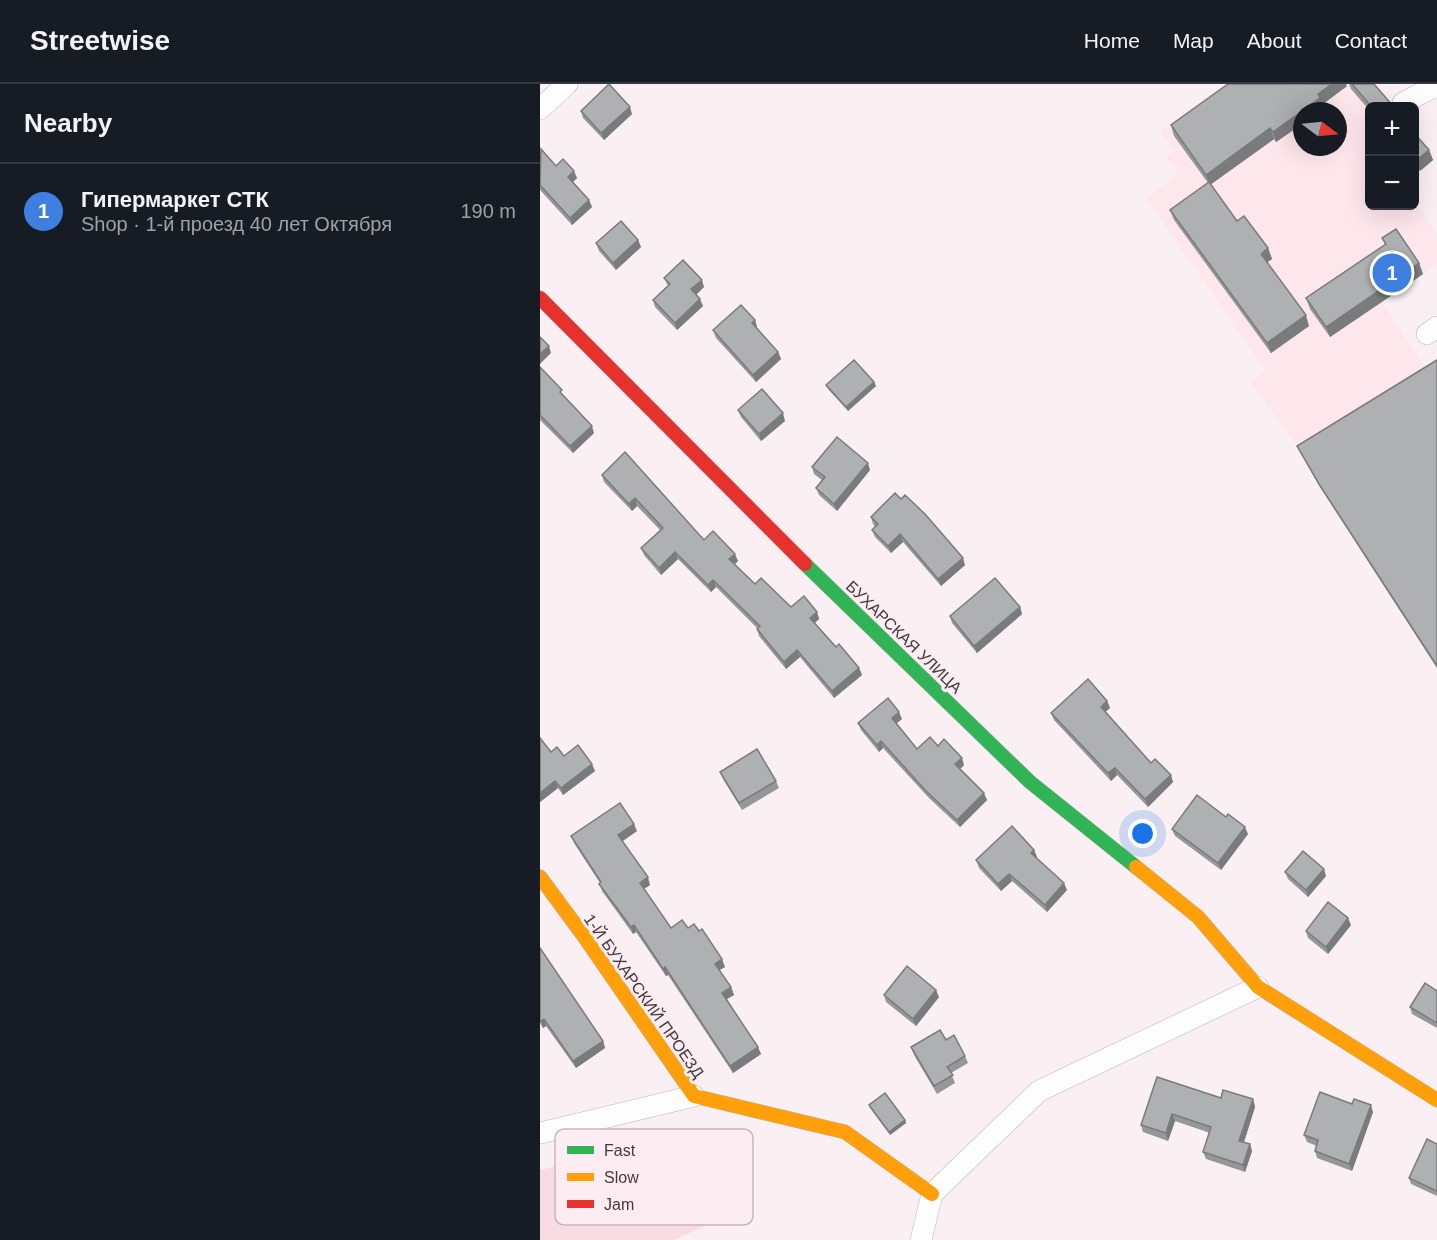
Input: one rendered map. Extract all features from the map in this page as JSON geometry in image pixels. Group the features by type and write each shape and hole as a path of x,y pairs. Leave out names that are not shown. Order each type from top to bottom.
{"street":[{"path":"540,109 567,84"},
{"path":"1405,102 1437,85"},
{"name":"БУХАРСКАЯ УЛИЦА","path":"540,298 775,535 1030,782 1198,918 1257,987 1437,1100"},
{"name":"1-Й БУХАРСКИЙ ПРОЕЗД","path":"540,877 583,935 694,1096 845,1132 932,1194"},
{"path":"921,1240 932,1194 1039,1091 1257,987"},
{"path":"557,1129 694,1096"},
{"path":"540,1133 555,1129"}],"shaded area":[{"path":"1226,84 1369,84 1369,102 1365,102 1365,210 1419,210 1419,206 1437,235 1437,264 1382,302 1427,369 1437,364 1437,668 1320,487 1299,449 1250,382 1266,371 1146,198 1178,174 1166,157 1174,151 1160,131"},
{"path":"555,1167 555,1225 707,1225 674,1240 540,1240 540,1170"}],"building":[{"path":"609,84 630,107 601,133 581,111"},
{"path":"1228,84 1332,84 1318,94 1320,98 1314,102 1293,102 1293,118 1273,132 1270,128 1206,175 1171,125"},
{"path":"1352,84 1374,84 1390,102 1368,102"},
{"path":"1419,139 1429,150 1419,158"},
{"path":"541,149 556,166 563,159 574,171 568,177 589,200 570,218 540,185"},
{"path":"1209,182 1237,221 1244,216 1268,248 1261,254 1306,315 1267,343 1170,210"},
{"path":"621,221 638,240 613,263 596,243"},
{"path":"1396,229 1419,263 1326,327 1306,298 1386,244 1382,238"},
{"path":"683,260 702,280 691,289 700,299 675,323 653,300 670,284 664,278"},
{"path":"741,305 755,320 752,323 778,352 753,375 713,330"},
{"path":"540,337 549,346 540,354"},
{"path":"854,360 874,382 846,407 826,385"},
{"path":"1437,360 1437,666 1319,484 1297,446"},
{"path":"540,367 592,426 570,446 540,415"},
{"path":"762,389 783,413 759,434 738,410"},
{"path":"837,437 868,463 834,504 816,488 825,477 812,467"},
{"path":"625,452 704,540 713,531 735,554 729,559 755,584 761,578 791,607 804,596 817,612 810,618 836,647 839,644 859,668 832,691 797,650 784,662 757,629 760,626 713,580 708,585 675,552 659,568 641,548 663,528 635,498 629,504 602,475"},
{"path":"895,493 901,499 905,495 925,514 963,558 938,579 900,534 888,546 872,530 878,524 871,517"},
{"path":"995,578 1020,607 974,646 950,616"},
{"path":"1088,679 1107,701 1101,707 1151,763 1155,759 1171,775 1145,799 1115,768 1108,773 1051,713"},
{"path":"888,698 899,712 892,718 917,749 930,737 938,746 944,739 962,758 955,764 984,793 957,820 926,791 881,741 877,745 858,723"},
{"path":"540,738 551,752 557,747 564,756 578,745 592,764 561,788 555,781 540,793"},
{"path":"757,749 776,781 739,803 720,772"},
{"path":"1197,795 1226,817 1228,814 1245,827 1218,863 1172,829"},
{"path":"620,803 634,824 618,835 648,877 640,883 671,928 682,920 688,928 694,924 699,931 702,929 722,959 715,964 731,987 722,993 758,1047 730,1066 665,967 663,969 634,925 631,927 599,884 601,882 571,836"},
{"path":"1012,826 1034,850 1031,853 1064,883 1045,905 1009,874 998,884 976,860"},
{"path":"1303,851 1324,869 1306,890 1285,872"},
{"path":"1328,902 1348,918 1326,947 1306,931"},
{"path":"540,948 603,1041 573,1061 544,1019 540,1020"},
{"path":"907,966 936,990 913,1019 884,995"},
{"path":"1425,983 1437,991 1437,1023 1410,1007"},
{"path":"940,1030 946,1040 954,1035 965,1056 947,1067 953,1075 934,1086 911,1047"},
{"path":"1157,1077 1221,1098 1223,1090 1253,1099 1239,1141 1250,1144 1243,1165 1203,1152 1211,1127 1172,1114 1166,1133 1141,1125"},
{"path":"1320,1092 1352,1104 1354,1099 1371,1105 1349,1164 1315,1151 1318,1140 1304,1135"},
{"path":"885,1093 905,1120 889,1132 869,1105"},
{"path":"1427,1139 1437,1144 1437,1191 1409,1178"}],"traffic: fast":[{"path":"805,564 1030,782 1136,867"}],"traffic: slow":[{"path":"1136,867 1198,917 1258,987 1437,1100"},
{"path":"540,877 583,935 694,1096 845,1132 932,1194"}],"traffic: jam":[{"path":"540,298 805,564"}],"place":[{"name":"Гипермаркет СТК","path":"1392,273"}]}
